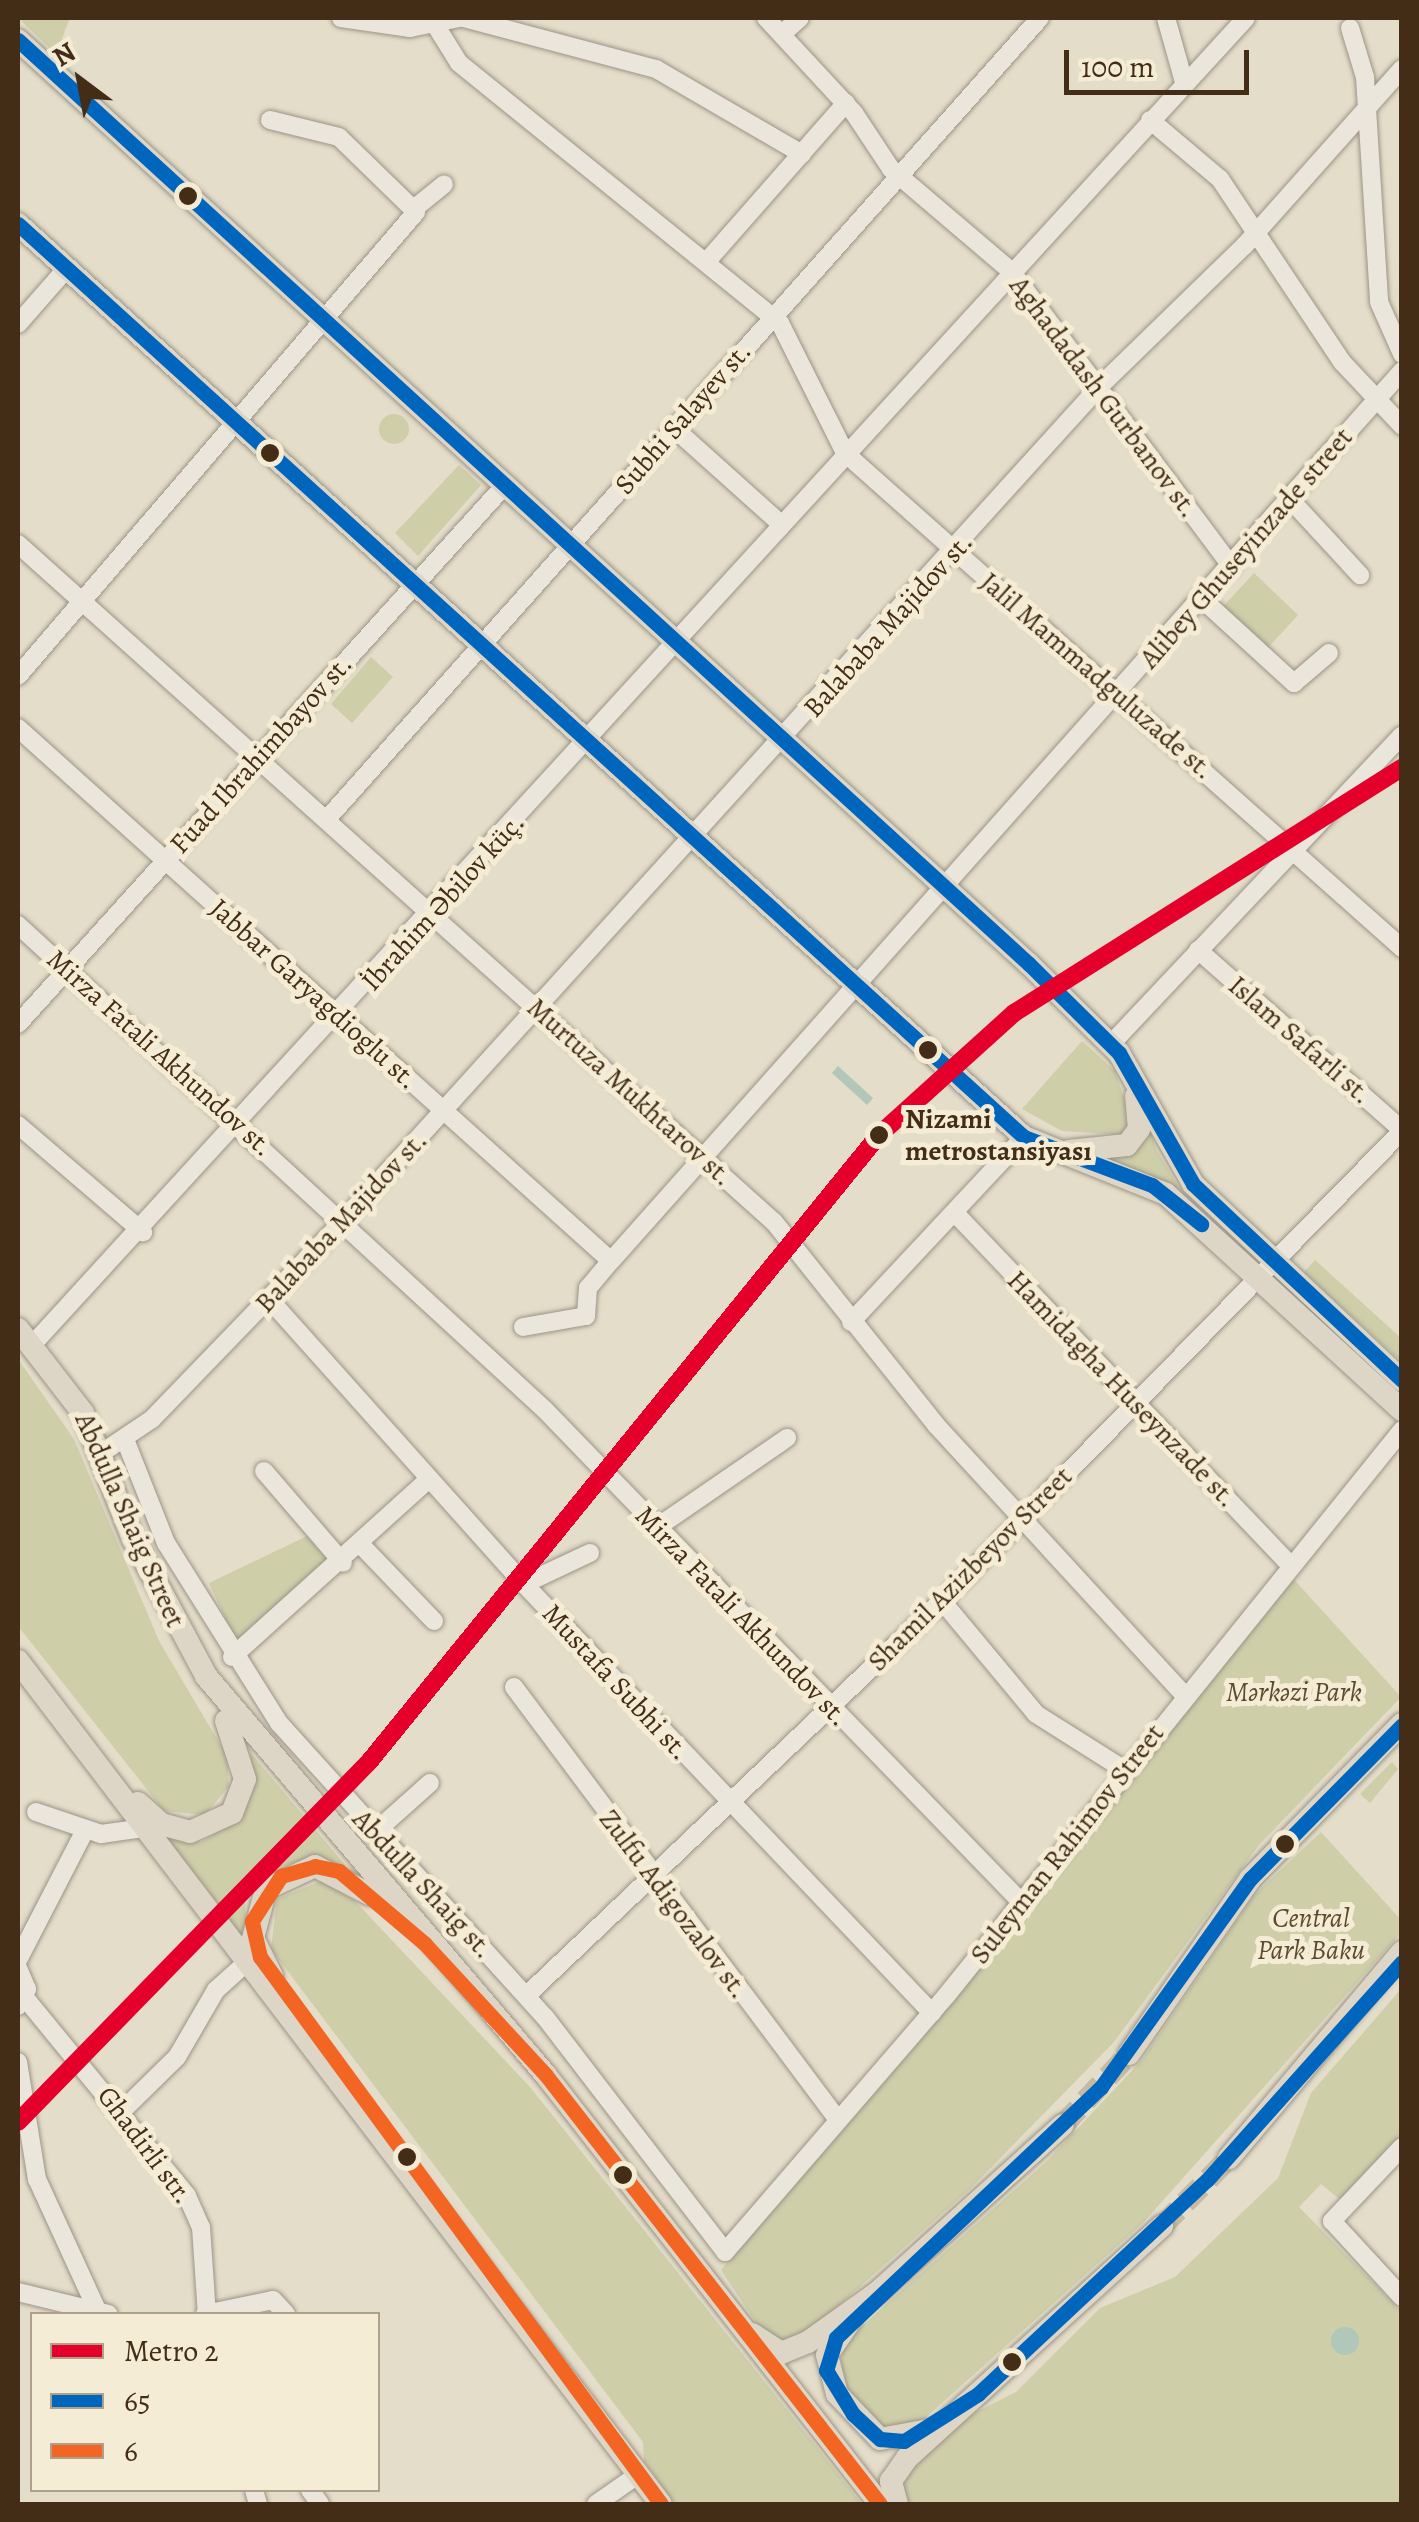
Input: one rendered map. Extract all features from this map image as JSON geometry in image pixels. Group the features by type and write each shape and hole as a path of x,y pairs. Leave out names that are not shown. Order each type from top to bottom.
{"main road":[{"path":"18,40 946,888 1110,1044 1126,1064 1178,1166 1266,1268 1402,1410"},
{"path":"18,224 486,640 1033,1143 1152,1184 1266,1268 1402,1380"},
{"path":"1033,1143 1109,1151 1133,1140 1139,1111 1126,1064"},
{"name":"Abdulla Shaig Street","path":"25,1336 73,1396 153,1581 206,1676 425,1944 544,2074 880,2504"},
{"path":"18,1661 247,1962 342,2077 661,2504"},
{"path":"111,1782 174,1830 205,1830 232,1813 244,1765 206,1676"},
{"path":"1129,2054 1250,1879 1402,1724"},
{"path":"342,2077 255,1947 252,1921 266,1888 299,1869 330,1867 425,1944"},
{"path":"1229,2158 1402,1952"},
{"path":"720,2304 782,2353 878,2292 1063,2126"},
{"path":"897,2504 897,2470 1162,2226"},
{"path":"878,2292 826,2363 868,2430 888,2441 914,2438 978,2394"}],"street":[{"path":"341,18 396,28 462,18 656,69 802,154"},
{"name":"Aghadadash Gurbanov st.","path":"766,18 846,103 900,177 1012,272 1230,566"},
{"path":"782,34 800,18"},
{"name":"Subhi Salayev st.","path":"327,819 1040,18"},
{"path":"1166,18 1184,82"},
{"name":"İbrahim Əbilov küç.","path":"25,1336 143,1232 845,453 1246,18"},
{"name":"Jalil Mammadguluzade st.","path":"433,20 459,63 773,316 845,453 1402,948"},
{"path":"1350,28 1366,108 1379,302 1402,354"},
{"name":"Balababa Majidov st.","path":"126,1442 344,1220 698,836 1100,386 1254,234 1402,69"},
{"path":"708,260 846,103"},
{"path":"270,120 338,138 416,207"},
{"path":"1150,120 1220,179 1254,234 1375,398 1402,426"},
{"path":"18,676 325,321 416,207 444,184"},
{"path":"18,324 67,268"},
{"name":"Alibey Ghuseyinzade street","path":"523,1327 588,1327 588,1288 611,1261 1118,696 1287,496 1402,372"},
{"path":"675,429 781,524"},
{"name":"Fuad Ibrahimbayov st.","path":"18,1024 505,485"},
{"path":"1287,496 1360,574"},
{"name":"Murtuza Mukhtarov st.","path":"18,544 774,1222 851,1322 1022,1519 1184,1696"},
{"path":"1202,600 1294,683 1329,653"},
{"name":"Jabbar Garyagdioglu st.","path":"18,728 611,1261"},
{"path":"1110,1044 1402,735"},
{"name":"Mirza Fatali Akhundov st.","path":"18,926 344,1220 656,1528 1022,1903"},
{"name":"Islam Safarli st.","path":"1198,950 1402,1130"},
{"path":"18,1125 143,1232"},
{"name":"Shamil Azizbeyov Street","path":"526,1996 655,1882 942,1601 1402,1130"},
{"path":"851,1322 956,1213 1033,1143"},
{"name":"Hamidagha Huseynzade st.","path":"956,1213 1289,1564"},
{"name":"Mustafa Subhi st.","path":"270,1299 524,1584 932,2013"},
{"name":"Suleyman Rahimov Street","path":"726,2252 932,2013 1289,1564 1402,1430"},
{"path":"656,1528 788,1438"},
{"path":"100,1454 126,1442"},
{"name":"Abdulla Shaig st.","path":"126,1442 166,1543 232,1656 374,1832 526,1996 726,2252"},
{"path":"264,1472 342,1563"},
{"path":"232,1656 362,1546 429,1479"},
{"path":"362,1546 434,1621"},
{"path":"524,1584 590,1553"},
{"path":"942,1601 1036,1714 1126,1771"},
{"name":"Zulfu Adigozalov st.","path":"514,1687 655,1882 838,2120"},
{"path":"374,1832 430,1783"},
{"path":"36,1812 85,1830 143,1828"},
{"path":"18,1960 85,1830"},
{"path":"1374,1984 1402,1961"},
{"path":"122,2110 176,2057 216,1990 247,1962"},
{"path":"18,1968 22,2003"},
{"name":"Ghadirli str.","path":"22,2003 122,2110 198,2216 206,2312"},
{"path":"18,2062 37,2179 102,2311"},
{"path":"1402,2147 1333,2227 1402,2298"},
{"path":"18,2292 102,2311"},
{"path":"216,2312 273,2300 284,2312"},
{"path":"596,2504 639,2474"}],"green space":[{"path":"18,18 70,18 56,54"},
{"path":"394,414 405,418 409,429 405,440 394,444 383,440 379,429 383,418"},
{"path":"459,465 481,485 418,556 395,533"},
{"path":"1254,573 1298,615 1265,651 1219,611"},
{"path":"371,657 393,677 352,723 331,704"},
{"path":"1082,1041 1115,1071 1132,1121 1127,1135 1062,1131 1022,1109"},
{"path":"1148,1122 1156,1149 1180,1189 1108,1158 1138,1149"},
{"path":"1315,1260 1401,1338 1401,1361 1304,1272"},
{"path":"18,1359 74,1439 159,1641 227,1756 229,1786 205,1815 164,1811 18,1626"},
{"path":"307,1536 334,1567 237,1644 209,1583"},
{"name":"Mərkəzi Park","path":"1288,1573 1401,1697 1259,1845 1114,2042 970,2189 819,2323 783,2343 759,2327 721,2270"},
{"path":"250,1752 346,1866 311,1857 271,1870 245,1902 247,1951 156,1834 201,1842 237,1821 253,1791"},
{"path":"1392,1762 1398,1769 1370,1803 1360,1794"},
{"name":"Central Park Baku","path":"1321,1832 1401,1920 1401,1933 1142,2224 924,2419 882,2428 839,2380 844,2342 1047,2161 1141,2061 1255,1894"},
{"path":"321,1881 354,1900 530,2087 862,2504 675,2504 644,2461 643,2442 271,1949 277,1899"},
{"path":"1401,1989 1401,2142 1343,2202 1321,2184 1299,2207 1401,2311 1401,2504 907,2504 900,2478 908,2468 972,2414 1016,2392 1100,2308 1175,2277 1278,2178 1311,2093"}],"shaded area":[{"path":"838,1066 873,1098 867,1105 832,1073"},
{"path":"1345,2327 1355,2331 1359,2341 1355,2351 1345,2355 1335,2351 1331,2341 1335,2331"}],"tunnel":[{"path":"1063,2125 1129,2054"},
{"path":"1162,2226 1229,2158"}],"metro line":[{"name":"2","path":"18,2122 369,1762 879,1135 1014,1013 1402,768"}],"transit line":[{"name":"65","path":"18,40 1029,964 1119,1053 1193,1184 1402,1380"},
{"name":"65","path":"18,224 1024,1137 1152,1185 1201,1224"},
{"name":"65","path":"1402,1725 1250,1879 1101,2087 836,2338 826,2370 853,2414 880,2439 904,2441 978,2394 1207,2180 1402,1962"},
{"name":"6","path":"661,2504 260,1957 252,1921 281,1876 315,1866 339,1871 425,1944 545,2074 880,2504"}],"place":[{"name":"Nizami metrostansiyası","path":"879,1135"}]}
